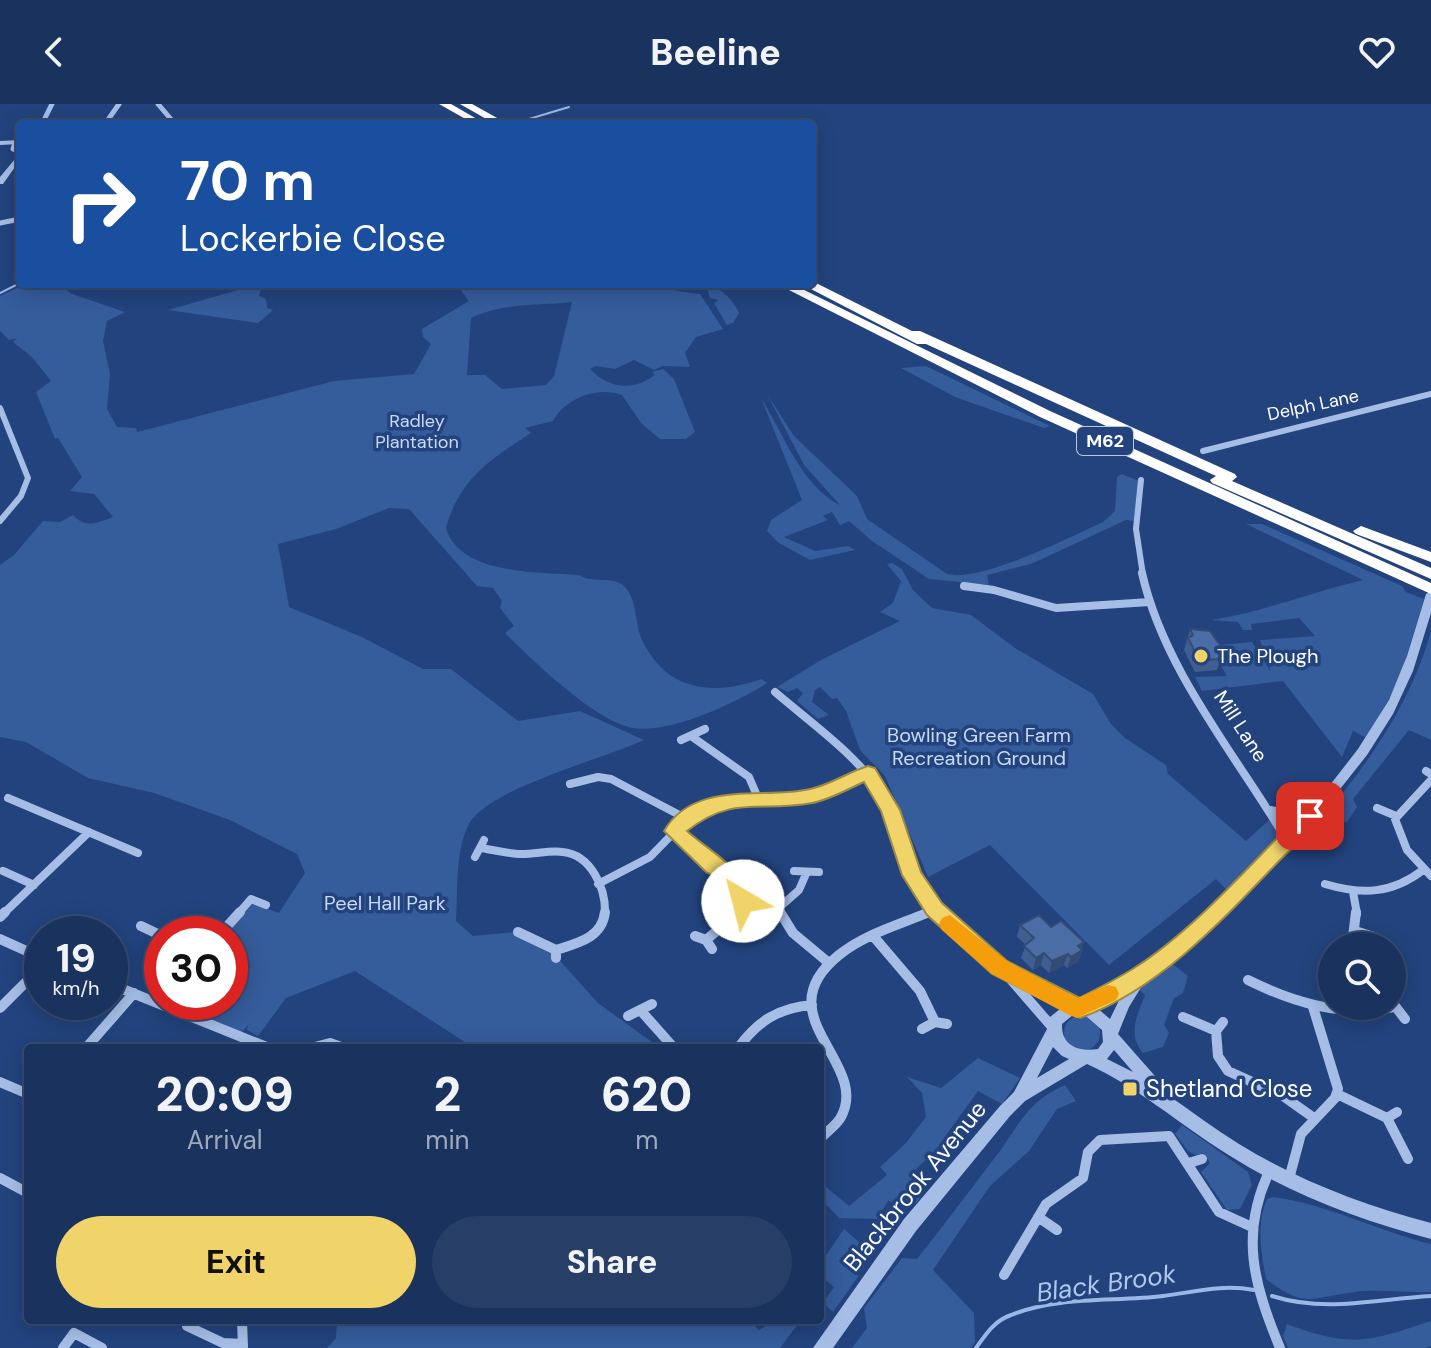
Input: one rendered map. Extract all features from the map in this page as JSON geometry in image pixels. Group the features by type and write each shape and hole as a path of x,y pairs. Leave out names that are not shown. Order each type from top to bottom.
{"highway":[{"path":"444,104 474,120"},
{"path":"465,104 495,120"},
{"name":"M62","path":"816,287 1071,413 1431,574"},
{"name":"M62","path":"791,288 1045,414 1430,595"},
{"path":"858,308 1214,470 1431,557"}],"street":[{"path":"158,104 172,120"},
{"path":"0,182 3,173 16,158"},
{"name":"Delph Lane","path":"1203,451 1248,437 1338,419 1431,394"},
{"path":"0,408 28,478 21,496 0,521"},
{"name":"Mill Lane","path":"1141,480 1134,537 1150,602 1183,671 1287,841"},
{"path":"964,586 994,590 1056,608 1150,602"},
{"path":"1053,1030 1058,1016 1143,974 1216,911 1310,816 1359,759 1388,712 1412,656 1430,595"},
{"path":"793,692 779,695 868,773 891,810 912,875 935,909 1000,967 1053,1030 1067,1052 1086,1058 1164,1097 1231,1148 1289,1180 1381,1218 1431,1231"},
{"path":"705,729 686,738 749,777 758,798"},
{"path":"598,884 650,857 687,819 723,801 811,796 868,773"},
{"path":"570,784 598,777 611,779 687,819"},
{"path":"1396,816 1423,796 1431,780"},
{"path":"8,798 138,853"},
{"path":"1325,884 1353,892 1401,888 1427,873 1407,850 1396,816 1377,808"},
{"path":"1270,810 1310,816"},
{"path":"674,831 713,866 731,877 741,890 739,914 709,944 695,936"},
{"path":"0,917 89,832"},
{"path":"480,848 519,854 571,853 583,860 598,884 605,905 603,925 587,939 556,954 518,932"},
{"path":"3,871 34,885"},
{"path":"794,871 806,874 819,872"},
{"path":"806,874 799,890 781,906 780,916 793,933 829,963"},
{"path":"1353,892 1355,931 1358,932"},
{"path":"236,916 251,899 266,905"},
{"path":"824,1135 840,1118 847,1088 841,1068 814,1029 812,1005 816,985 829,963 874,937 935,909"},
{"path":"874,937 920,991 935,1022"},
{"path":"0,939 24,950"},
{"path":"1000,967 1078,1008 1097,1014 1164,1097"},
{"path":"1086,1058 1103,1054 1123,1004 1143,974"},
{"path":"1248,980 1318,1007"},
{"path":"0,1008 24,984"},
{"path":"128,991 144,996"},
{"path":"89,1044 134,993"},
{"path":"628,1016 642,1012 652,1004"},
{"path":"741,1044 755,1025 770,1013 786,1007 812,1005"},
{"path":"1313,1007 1337,1094"},
{"path":"642,1012 669,1044"},
{"path":"1183,1017 1220,1027 1218,1056 1228,1071 1283,1096 1314,1118"},
{"path":"205,1020 260,1044"},
{"path":"922,1029 935,1022 947,1024"},
{"name":"Blackbrook Avenue","path":"822,1348 910,1225 1020,1096 1053,1030"},
{"name":"Blackbrook Avenue","path":"1020,1096 1086,1058"},
{"path":"0,1082 24,1092"},
{"path":"1337,1094 1392,1115 1408,1159"},
{"path":"1289,1180 1298,1140 1337,1094"},
{"path":"1005,1276 1050,1200 1083,1178 1088,1152 1100,1140 1162,1133 1175,1141 1219,1212 1230,1220 1252,1227"},
{"path":"1189,1163 1202,1159"},
{"path":"1270,1170 1255,1205 1252,1227 1255,1266 1280,1348"},
{"path":"0,1178 24,1191"},
{"path":"1038,1217 1057,1230"},
{"path":"187,1326 223,1343 243,1346 242,1324"},
{"path":"63,1348 74,1333 102,1348"}],"green space":[{"path":"17,288 64,288 72,294 125,312 107,321 103,341 110,374 107,409 117,427 136,428 137,432 334,381 414,374 431,344 423,337 422,329 469,301 459,288 671,288 700,294 723,329 696,337 685,353 690,367 663,366 654,370 634,360 615,369 596,366 590,369 612,384 629,386 663,369 674,379 695,432 686,439 660,439 641,423 622,395 602,392 583,396 565,406 553,421 525,428 531,433 490,461 468,483 446,528 454,543 467,555 484,563 620,583 632,598 642,640 664,670 678,680 709,688 762,679 767,683 754,691 680,723 643,729 613,721 580,700 505,633 514,626 500,608 502,601 493,588 477,586 409,509 389,508 336,529 278,544 289,607 362,637 423,669 451,669 518,721 580,711 644,740 523,787 481,811 469,824 461,846 456,921 473,936 516,932 544,943 598,1003 654,1044 468,1044 355,971 286,998 258,1036 247,1030 248,1025 240,1035 204,1020 248,1020 248,916 242,916 253,903 279,913 305,873 297,854 230,820 154,793 88,778 26,742 0,737 0,565 14,555 43,521 60,522 73,515 82,522 92,524 113,517 94,494 70,491 82,477 58,438 55,439 36,392 51,381 32,357 13,342 17,338 9,340 0,331 0,296","holes":["572,302 554,376 546,385 502,389 485,375 467,375 471,318 508,307"]},
{"path":"245,288 261,288 259,296 266,299 267,308 273,310 258,323 168,310"},
{"path":"707,288 717,288 726,294 739,313 733,323 727,325 714,303 719,300 710,298"},
{"path":"926,366 1050,426 1044,428 955,397 901,368"},
{"path":"767,394 794,436 857,496 867,519 947,574 981,572 1002,565 1103,522 1115,511 1117,477 1122,474 1139,481 1134,521 1126,520 1031,564 987,575 989,585 929,579 872,541 849,521 840,525 832,512 823,516 828,520 784,537 815,551 848,546 855,550 810,560 779,543 767,531 771,520 802,500 761,398 804,472 827,497 840,505 804,465"},
{"path":"1246,524 1262,524 1402,586 1406,592 1424,599 1398,684 1366,738 1353,731 1342,757 1283,681 1202,691 1195,677 1227,676 1209,646 1252,642 1271,672 1260,640 1315,636 1299,618 1251,624 1252,630 1243,630 1238,622 1211,620 1363,580"},
{"name":"Bowling Green Farm Recreation Ground","path":"892,563 902,569 913,590 932,608 971,615 1015,648 1093,694 1111,724 1125,738 1166,765 1168,774 1246,841 1269,820 1285,826 1286,836 1230,893 1216,879 1109,965 990,845 928,877 885,776 860,750 846,711 837,698 832,699 820,687 815,690 812,702 829,715 818,719 797,701 803,693 797,688 788,692 777,687 821,660 900,621 880,612 893,603 901,581 887,564"},
{"path":"1431,631 1431,740 1409,730 1353,799 1357,807 1347,822 1340,821 1334,829 1320,822 1355,777 1400,708"},
{"path":"1170,962 1188,976 1183,993 1174,998 1164,1025 1169,1033 1163,1047 1143,1053 1134,1032 1145,995 1138,988"},
{"path":"1082,1015 1095,1020 1100,1033 1095,1046 1082,1051 1069,1046 1064,1033 1069,1020"},
{"path":"978,1058 1020,1078 1002,1104 978,1091 934,1152 910,1175 923,1194 914,1206 888,1201 877,1219 839,1218 824,1202 824,1185 849,1206 887,1175 880,1167 906,1143 926,1117 922,1093 907,1077 941,1088"},
{"path":"1065,1085 1076,1101 1057,1109 1029,1151 990,1186 933,1270 974,1313 975,1342 971,1348 852,1348 867,1328 864,1308 902,1258 917,1259 1031,1108"},
{"path":"1182,1125 1248,1172 1252,1185 1240,1209 1227,1210 1201,1172 1210,1163 1204,1153 1196,1155 1188,1151 1175,1134"},
{"path":"1273,1197 1313,1205 1431,1244 1431,1292 1364,1291 1309,1299 1280,1289 1266,1279 1261,1249 1264,1209 1267,1199"},
{"path":"844,1229 860,1243 858,1277 833,1312 824,1304 834,1287 824,1279 824,1258"},
{"path":"1431,1321 1431,1346 1426,1348 1288,1348 1283,1336 1287,1324 1328,1337 1359,1339 1391,1334"},
{"path":"337,1324 752,1324 759,1330 769,1324 798,1324 780,1348 327,1348 336,1338"}],"building":[{"path":"1190,629 1210,631 1224,651 1219,651 1221,659 1199,660 1188,638 1193,635"},
{"path":"1039,915 1051,927 1061,921 1084,942 1078,946 1082,950 1071,957 1068,954 1052,961 1044,953 1036,958 1024,946 1034,938 1020,925"}],"waterway":[{"path":"526,120 569,107"},
{"path":"0,293 16,285"},
{"name":"Black Brook","path":"976,1348 1000,1321 1047,1305 1144,1298 1220,1288 1254,1290"},
{"name":"Black Brook","path":"1272,1296 1312,1304 1351,1304 1431,1296"}],"slow traffic":[{"path":"950,924 1000,967 1077,1008 1108,994"}],"place":[{"name":"The Plough","path":"1201,656"},
{"name":"Shetland Close","path":"1130,1089"}],"route":[{"path":"743,901 737,883 674,831 702,809 723,801 802,798 831,790 868,773 891,810 912,875 935,909 1000,967 1080,1009 1143,974 1165,956 1237,892 1310,816"}],"park label":[{"name":"Radley Plantation","path":"417,431"},
{"name":"Peel Hall Park","path":"385,903"}]}
